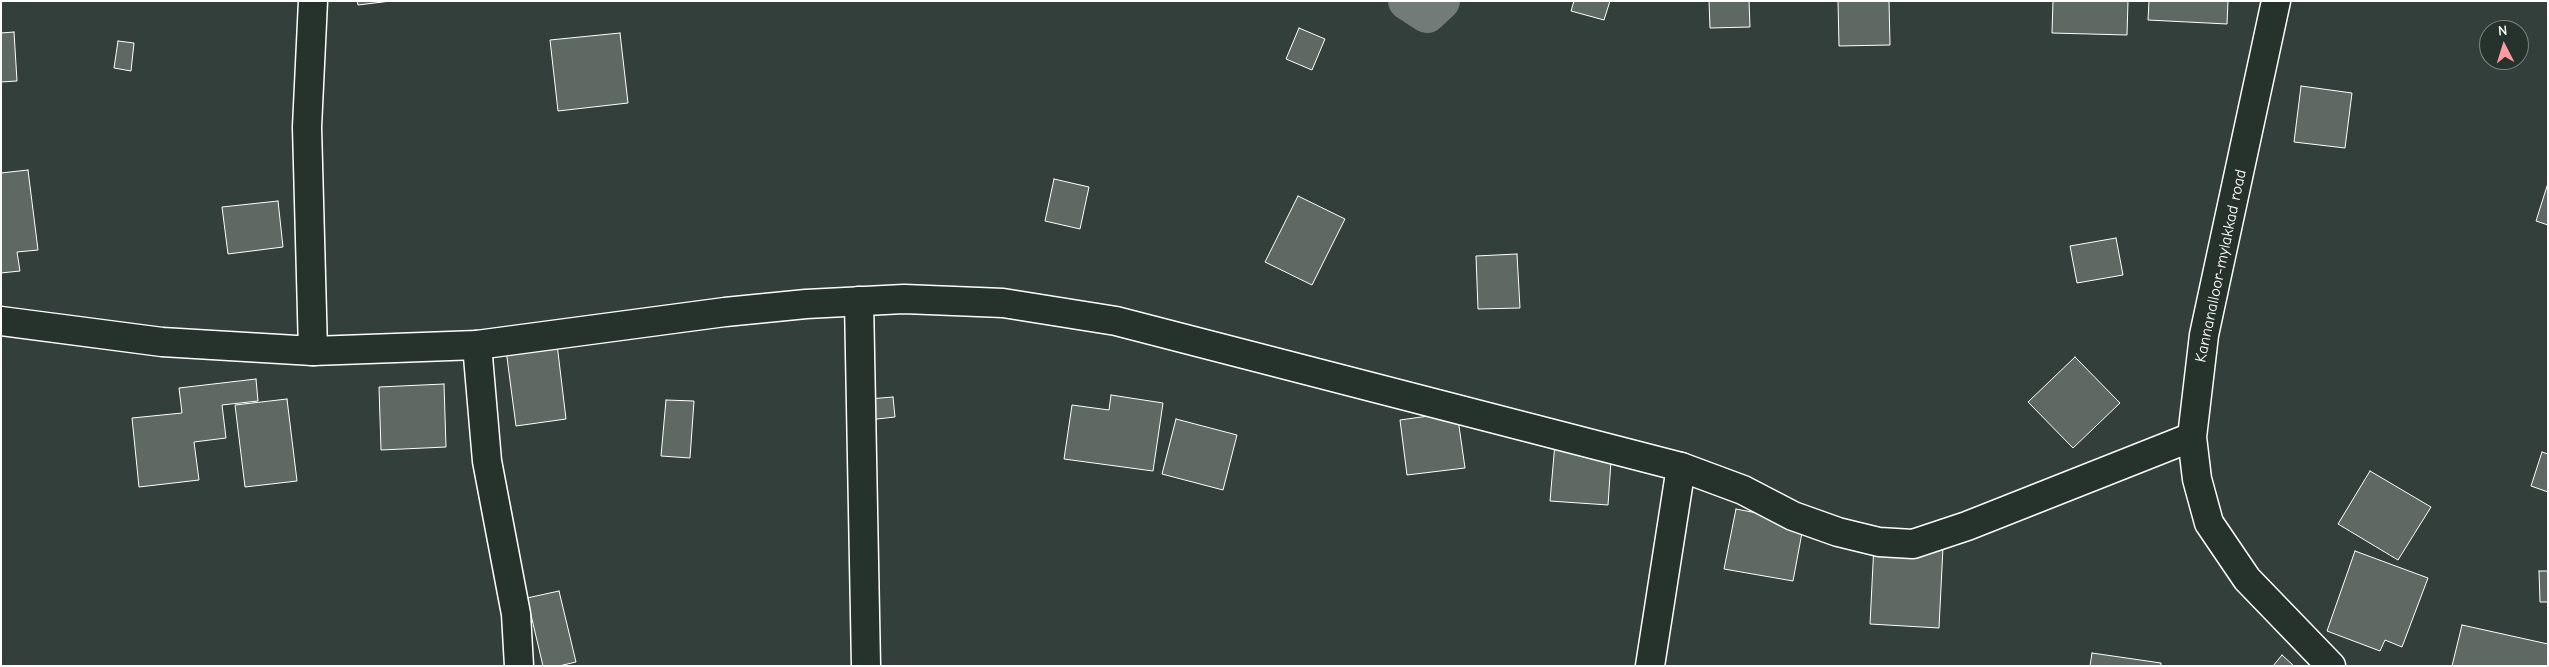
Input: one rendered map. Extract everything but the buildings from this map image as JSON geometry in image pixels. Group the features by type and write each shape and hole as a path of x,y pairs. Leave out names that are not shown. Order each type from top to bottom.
{"street":[{"path":"313,1 307,127 313,350"},
{"name":"Kannanalloor-mylakkad road","path":"2276,1 2204,335 2192,437 2197,480 2209,523 2248,579 2331,666"},
{"path":"1,321 162,342 313,350 477,345 725,312 859,301 904,299 1003,303 1116,321 1681,467 1743,490 1792,516 1838,532 1879,542 1913,544 1967,526 2192,437"},
{"path":"859,301 866,666"},
{"path":"477,345 488,461 516,614 519,666"},
{"path":"1650,666 1681,467"}],"waterway":[{"path":"1407,1 1427,14 1441,1"}]}
